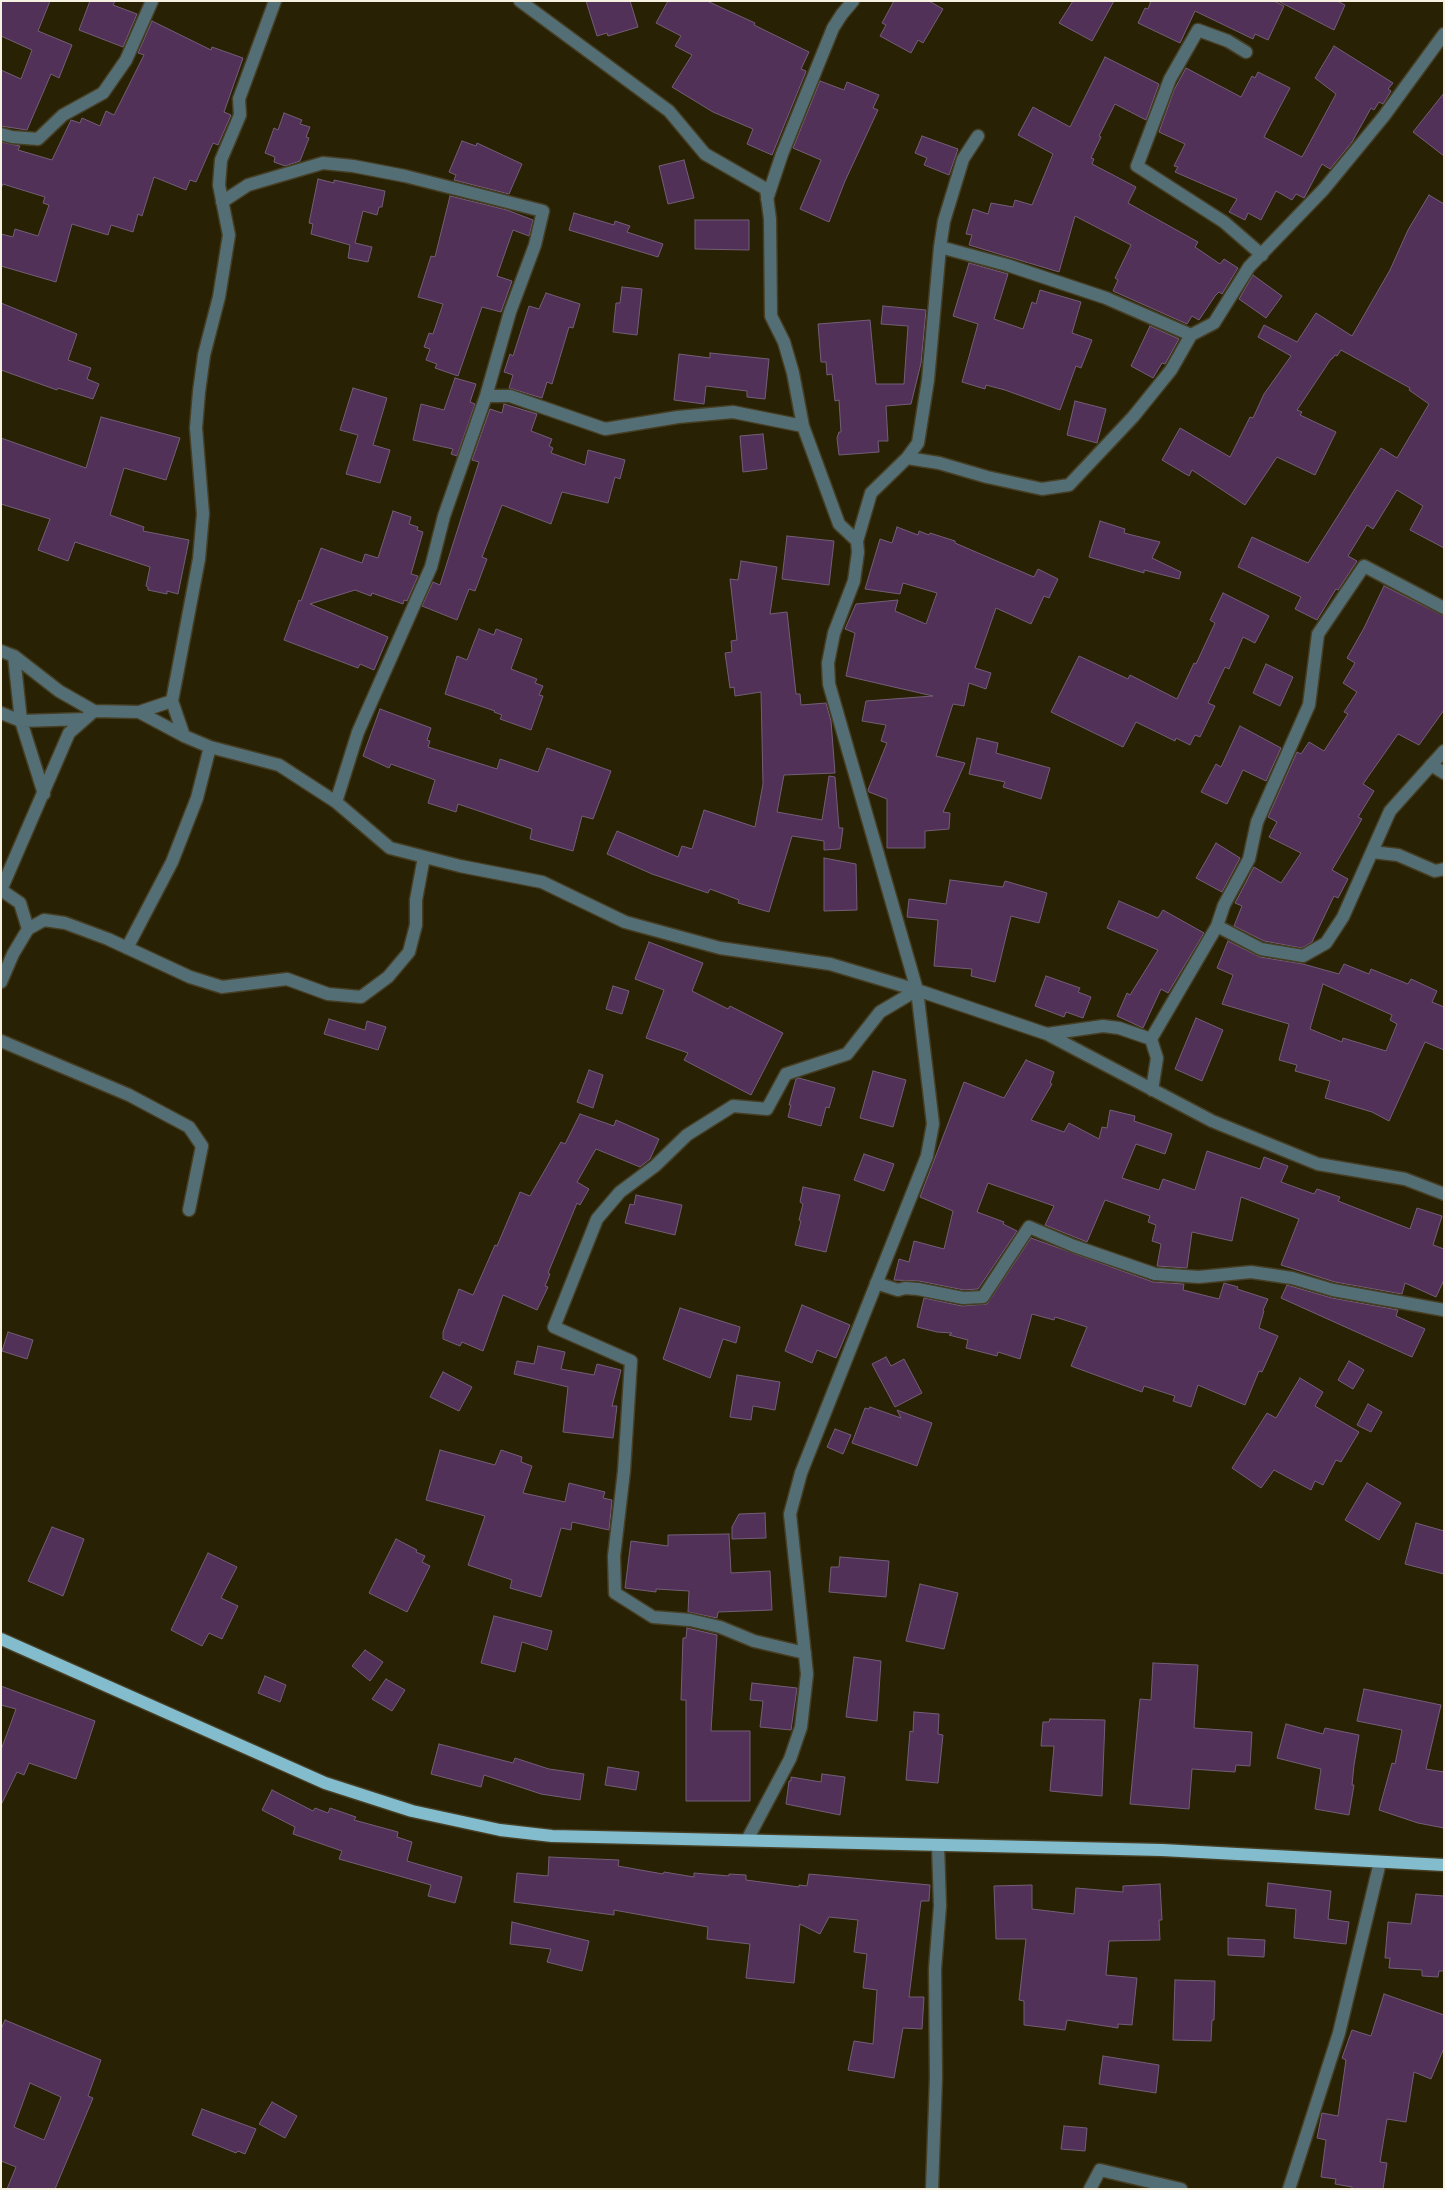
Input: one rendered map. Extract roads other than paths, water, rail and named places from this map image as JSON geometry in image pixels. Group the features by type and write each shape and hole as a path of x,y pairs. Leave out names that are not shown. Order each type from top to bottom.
{"main road":[{"path":"1,1639 325,1783 412,1811 500,1830 552,1836 1162,1850 1444,1865"}],"street":[{"path":"1,134 38,139 63,114 103,93 126,60 152,1"},
{"path":"184,736 172,701 199,559 203,514 196,428 204,355 219,297 229,235 219,185 221,160 240,115 239,99 275,1"},
{"path":"520,1 669,111 705,154 766,189 770,219 771,316 784,342 793,373 803,426 839,524 857,541"},
{"path":"767,198 782,154 833,28 853,1"},
{"path":"1246,52 1228,41 1198,30 1170,78 1137,166 1224,222 1262,255"},
{"path":"907,458 939,463 987,477 1042,489 1069,485 1133,417 1155,390 1171,370 1191,335 1214,323 1249,267 1324,189 1384,116 1444,34"},
{"path":"747,1840 790,1759 802,1727 807,1674 790,1514 801,1473 927,1156 933,1124 917,990 829,684 828,663 834,633 854,581 858,552 857,541 871,492 907,458 918,443 927,389 944,221 963,159 978,136"},
{"path":"222,202 248,184 323,163 353,166 405,176 543,211 534,246 510,312 486,396 444,516 431,567 358,732 336,802"},
{"path":"940,248 1007,265 1106,298 1191,335"},
{"path":"486,396 510,396 605,429 678,417 732,412 803,426"},
{"path":"1152,1090 1157,1058 1151,1039 1217,926 1224,905 1249,859 1257,822 1309,705 1318,634 1364,566 1444,608"},
{"path":"1,651 14,656 90,715"},
{"path":"14,656 21,721 44,794"},
{"path":"1,713 21,721 139,712 172,701"},
{"path":"139,712 184,736 210,746 279,765 336,802 390,848 460,866 542,882 625,922 720,948 830,964 917,990 1047,1034 1212,1121 1318,1164 1405,1179 1444,1194"},
{"path":"28,929 20,903 1,890 70,733 90,715"},
{"path":"127,948 172,862 197,798 210,746"},
{"path":"1217,926 1261,949 1303,956 1326,944 1343,917 1390,811 1444,751"},
{"path":"1431,765 1444,773"},
{"path":"1372,852 1398,855 1441,874"},
{"path":"1,982 13,954 28,929 44,920 65,923 127,948 190,977 222,988 287,979 328,994 361,997 388,976 409,952 416,924 416,900 424,857"},
{"path":"805,1653 754,1640 720,1627 690,1620 652,1616 615,1593 614,1556 624,1471 631,1361 554,1327 597,1219 620,1192 655,1166 688,1135 733,1106 767,1109 786,1074 847,1054 880,1012 917,990"},
{"path":"1047,1034 1103,1026 1119,1028 1151,1039"},
{"path":"1,1041 129,1095 190,1127 202,1146 190,1210"},
{"path":"876,1283 898,1290 905,1288 918,1289 963,1298 983,1297 1029,1226 1074,1246 1155,1274 1199,1277 1251,1272 1292,1278 1333,1290 1444,1310"},
{"path":"932,2189 936,2078 935,1969 940,1906 938,1845"},
{"path":"1289,2189 1340,2033 1380,1862"},
{"path":"1090,2189 1100,2170 1181,2189"}]}
